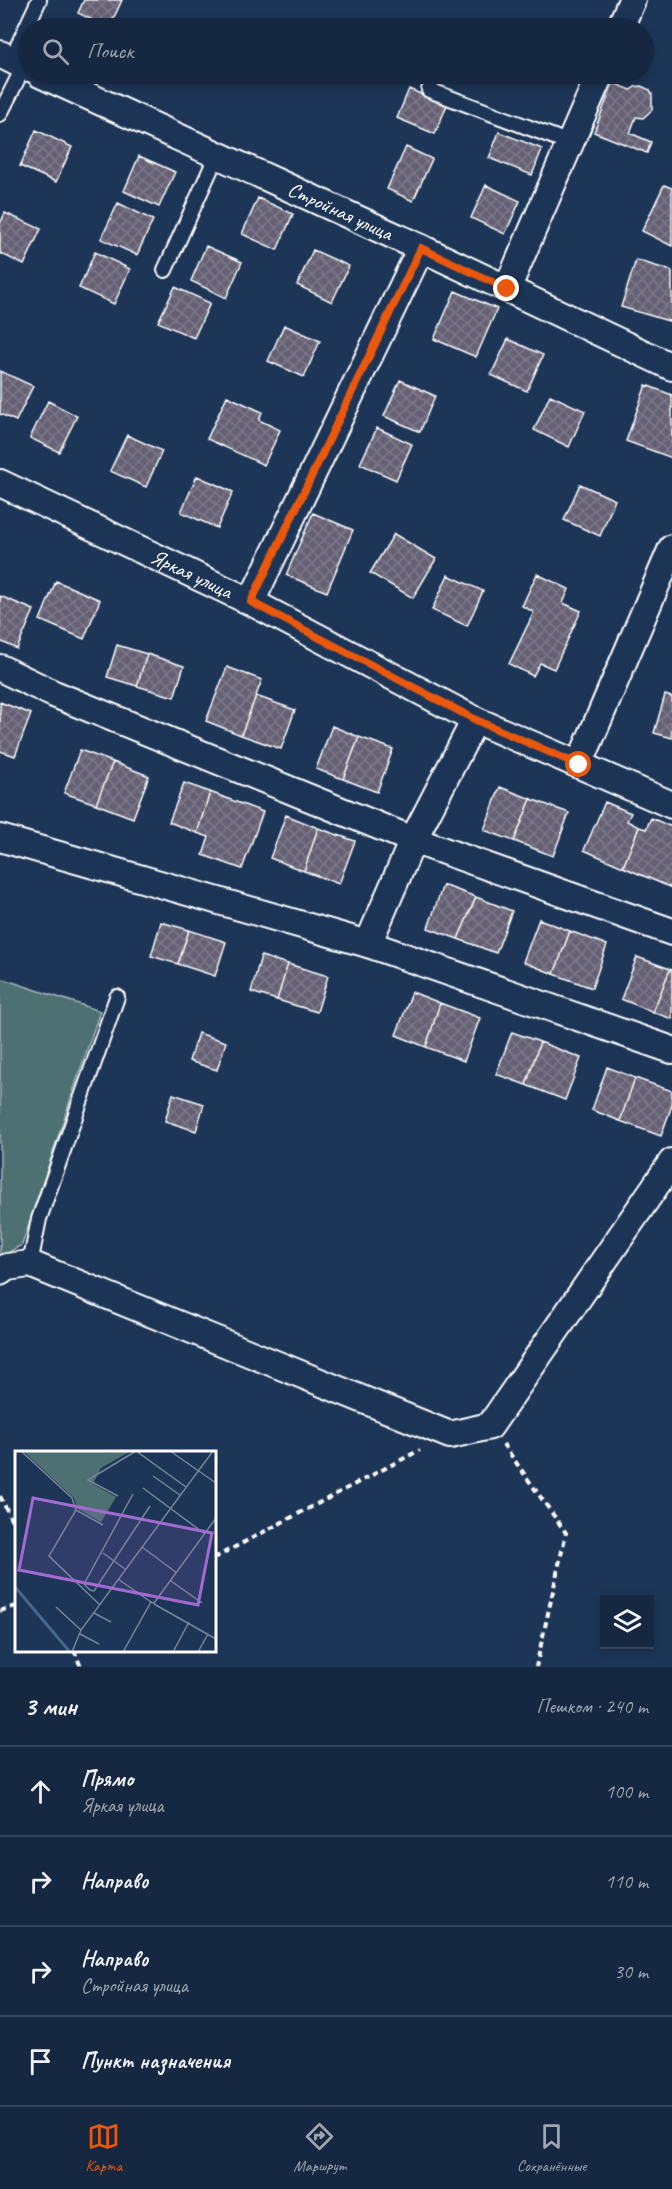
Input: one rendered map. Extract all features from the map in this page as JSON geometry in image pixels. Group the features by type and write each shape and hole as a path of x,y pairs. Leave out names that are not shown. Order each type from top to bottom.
{"street":[{"path":"624,18 632,0"},
{"name":"Стройная улица","path":"65,84 421,248 672,367"},
{"path":"507,289 596,84"},
{"path":"251,602 421,248"},
{"name":"Яркая улица","path":"0,483 251,602 476,720 672,805"},
{"path":"579,765 672,548"},
{"path":"0,668 65,698 413,840 672,932"},
{"path":"368,944 413,840 476,720"},
{"path":"0,838 368,944 672,1050"},
{"path":"0,1272 7,1268 30,1264 450,1434 490,1426 672,1162"}],"lane":[{"path":"34,18 39,0"},
{"path":"0,114 18,71"},
{"path":"429,90 570,143"},
{"path":"165,270 217,154"},
{"path":"30,1264 39,1219 117,997"}],"path":[{"path":"490,1426 566,1533 536,1667"},
{"path":"216,1557 450,1434"},
{"path":"0,1496 15,1527"},
{"path":"0,1611 15,1606"},
{"path":"75,1652 81,1667"}],"green space":[{"path":"0,978 100,1011 22,1245 0,1257"}],"building":[{"path":"84,0 122,0 114,18 88,18 78,13"},
{"path":"613,84 631,90 641,86 650,90 652,110 643,118 636,117 630,133 651,142 647,153 594,132"},
{"path":"409,89 447,105 435,134 397,118"},
{"path":"36,130 72,147 56,182 20,166"},
{"path":"499,132 542,149 532,175 489,158"},
{"path":"406,147 432,159 413,201 387,189"},
{"path":"139,156 175,172 159,207 124,191"},
{"path":"486,185 520,201 505,234 471,218"},
{"path":"664,185 672,188 672,246 642,231"},
{"path":"258,198 293,214 277,250 242,234"},
{"path":"118,203 153,220 137,255 101,239"},
{"path":"5,213 41,229 24,265 0,253 0,224"},
{"path":"206,246 242,262 226,298 191,281"},
{"path":"313,250 349,266 332,302 297,285"},
{"path":"95,252 130,269 114,304 79,288"},
{"path":"636,260 672,271 672,322 621,307"},
{"path":"175,287 210,303 194,338 158,322"},
{"path":"455,291 497,309 476,357 434,339"},
{"path":"284,325 320,341 304,377 268,361"},
{"path":"508,339 543,355 527,391 491,375"},
{"path":"0,371 33,386 16,421 0,414"},
{"path":"400,380 435,396 420,432 384,416"},
{"path":"646,385 672,395 672,458 626,441"},
{"path":"550,395 585,411 569,447 534,430"},
{"path":"227,396 262,412 259,420 280,430 264,465 207,439"},
{"path":"48,401 77,416 59,452 30,438"},
{"path":"377,428 412,444 396,480 360,464"},
{"path":"127,435 162,451 146,487 110,471"},
{"path":"197,476 233,492 217,528 181,512"},
{"path":"580,484 615,500 600,536 564,520"},
{"path":"313,513 353,530 327,592 286,575"},
{"path":"394,534 436,559 413,598 370,573"},
{"path":"537,574 569,589 563,603 581,611 554,669 540,663 533,676 509,664 534,612 522,606"},
{"path":"448,575 483,591 467,626 432,610"},
{"path":"56,581 100,600 84,639 40,620"},
{"path":"0,596 34,610 17,649 0,641"},
{"path":"117,645 147,654 137,686 107,677"},
{"path":"147,654 184,666 174,697 137,686"},
{"path":"227,667 262,680 241,735 206,721"},
{"path":"665,695 672,697 672,738 654,733"},
{"path":"256,696 295,710 281,749 241,735"},
{"path":"0,702 31,714 15,756 0,751"},
{"path":"332,726 359,737 343,779 316,769"},
{"path":"359,737 393,749 377,792 343,779"},
{"path":"80,750 113,762 96,804 64,793"},
{"path":"113,762 149,776 133,818 96,804"},
{"path":"184,783 210,792 197,833 169,822"},
{"path":"500,787 531,799 514,841 484,830"},
{"path":"210,792 263,812 242,869 203,855 209,837 197,833"},
{"path":"531,799 569,813 553,856 514,841"},
{"path":"605,802 631,813 627,821 639,827 623,867 584,850"},
{"path":"286,815 318,828 304,871 270,858"},
{"path":"651,818 672,827 672,888 623,867 639,827 646,829"},
{"path":"318,828 355,841 339,884 304,871"},
{"path":"443,885 476,897 458,939 428,928"},
{"path":"476,897 512,911 496,953 458,939"},
{"path":"539,919 570,931 554,974 523,962"},
{"path":"161,922 189,930 178,964 151,956"},
{"path":"189,930 226,942 215,976 178,964"},
{"path":"570,931 607,945 592,988 554,974"},
{"path":"261,956 288,964 277,1000 251,992"},
{"path":"637,957 670,969 653,1012 621,999"},
{"path":"288,964 328,976 317,1012 277,1000"},
{"path":"670,969 672,970 672,1019 653,1012"},
{"path":"412,992 440,1003 426,1047 396,1035"},
{"path":"440,1003 480,1018 464,1061 426,1047"},
{"path":"512,1032 540,1042 526,1085 496,1074"},
{"path":"198,1033 226,1042 217,1070 189,1061"},
{"path":"540,1042 581,1058 565,1100 526,1085"},
{"path":"607,1067 635,1078 620,1121 592,1110"},
{"path":"635,1078 672,1091 672,1105 661,1136 620,1121"},
{"path":"173,1094 204,1104 196,1131 165,1121"}],"route":[{"path":"507,289 421,248 251,602 476,720 579,765"}]}
